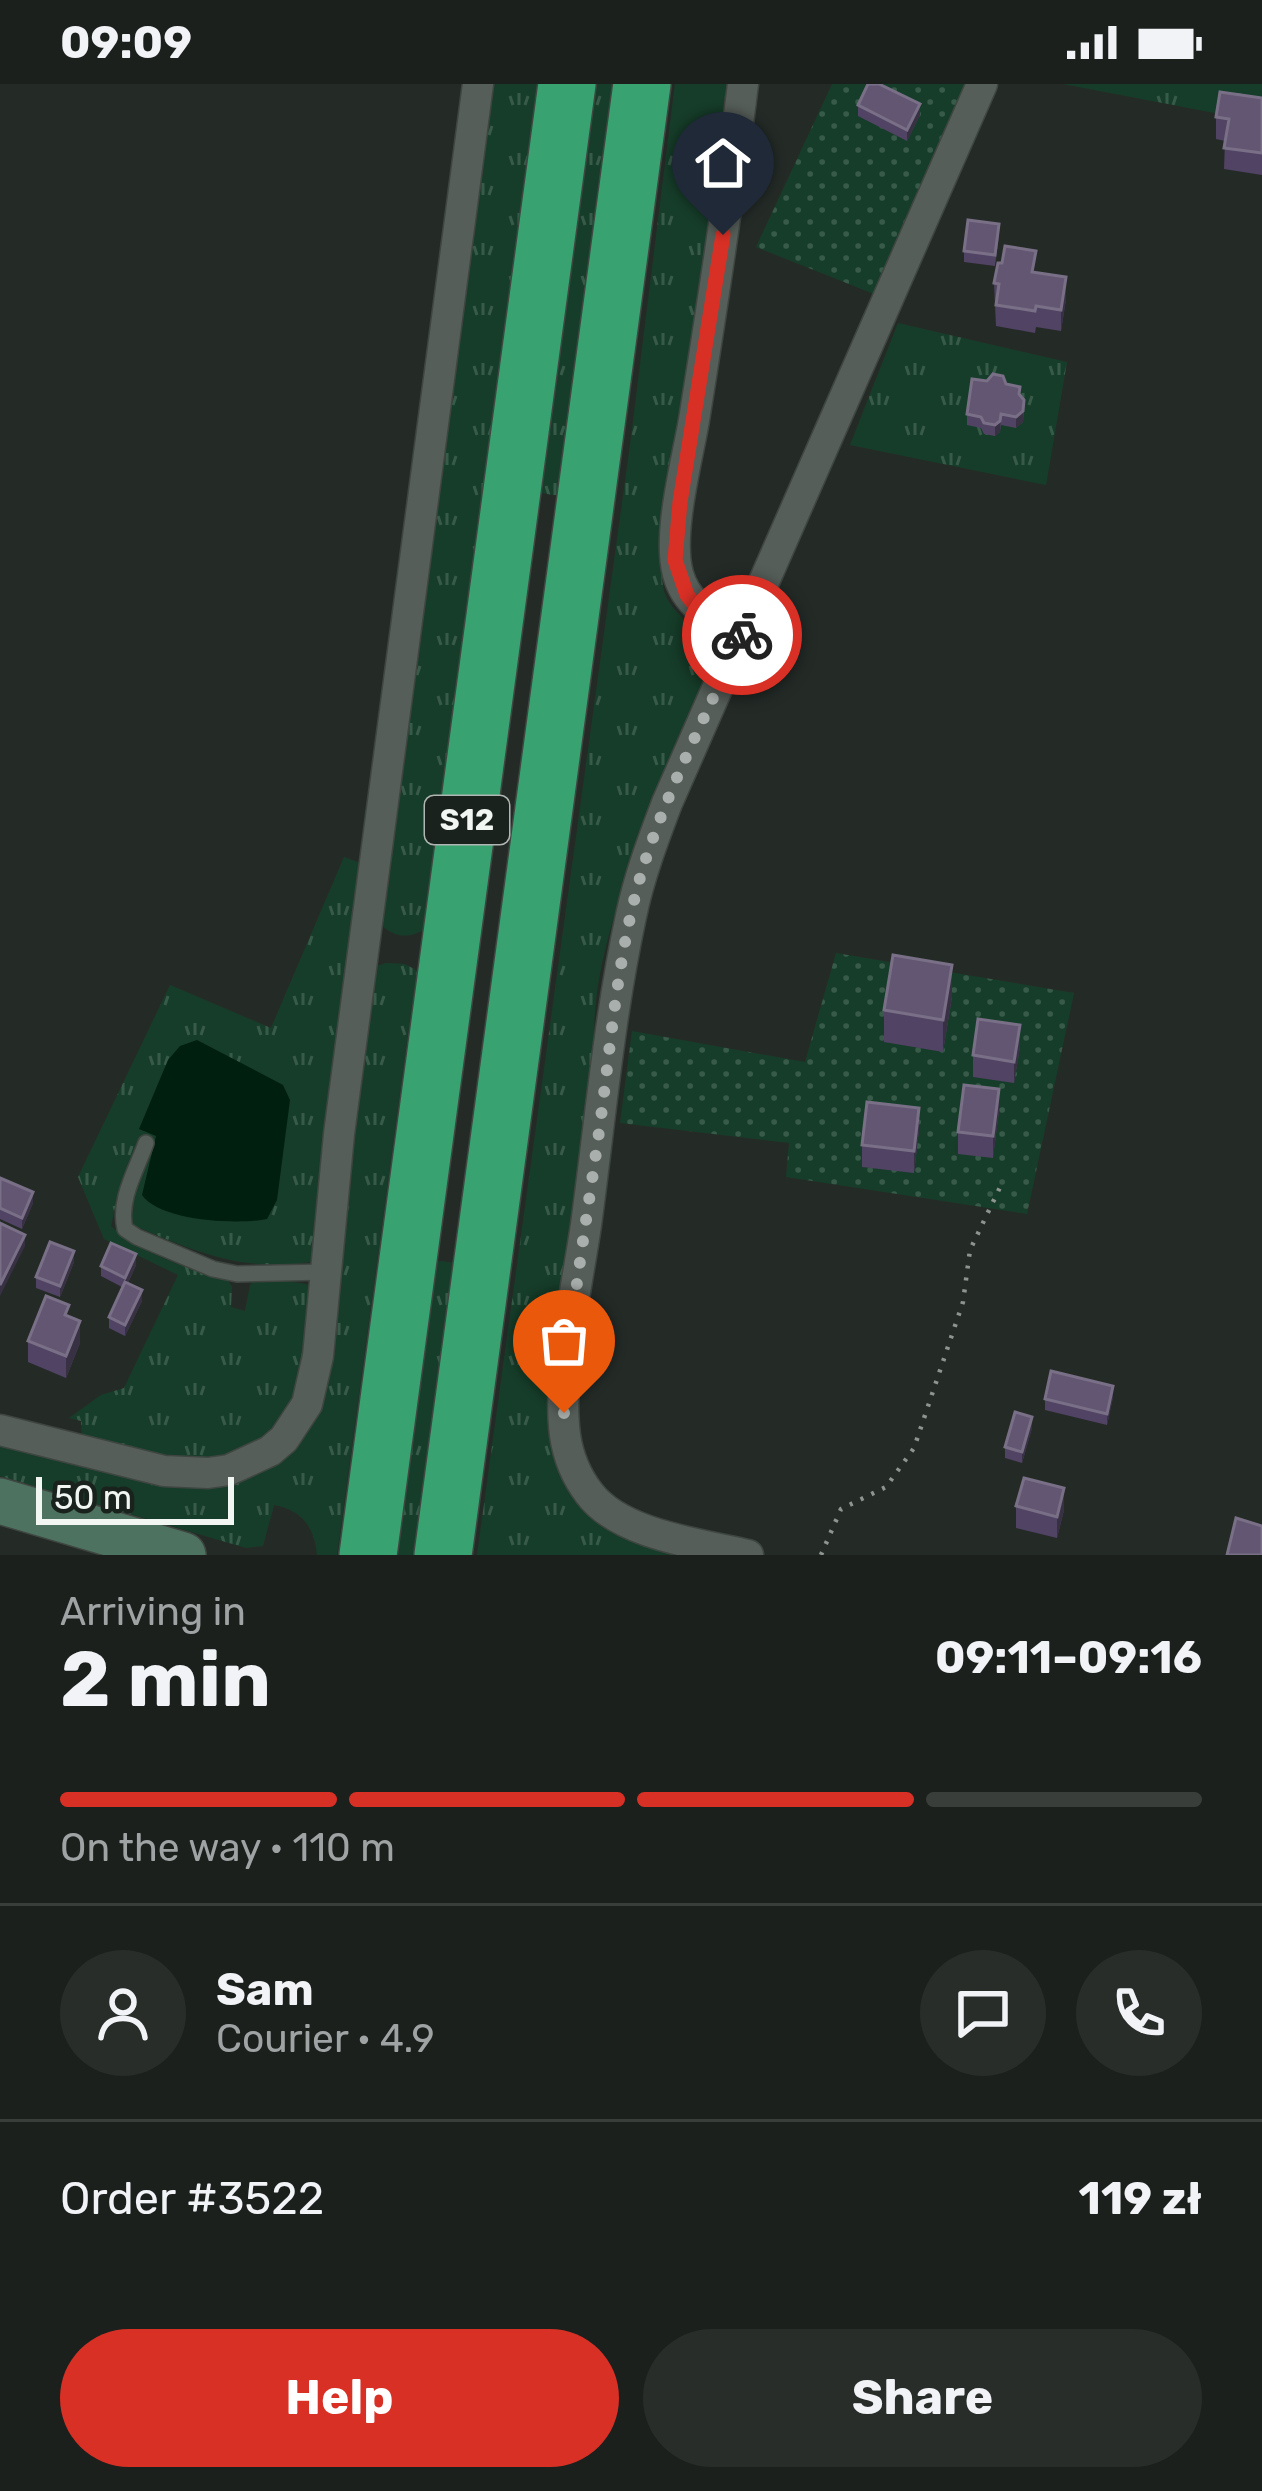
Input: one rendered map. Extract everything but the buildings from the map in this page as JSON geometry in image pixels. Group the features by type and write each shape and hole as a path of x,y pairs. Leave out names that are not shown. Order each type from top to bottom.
{"highway":[{"name":"S12","path":"368,1555 567,84"},
{"name":"S12","path":"443,1555 642,84"}],"street":[{"path":"0,1430 187,1474 229,1470 250,1462 284,1439 307,1404 318,1356 339,1134 478,84"},
{"path":"742,635 699,610 687,595 675,560 743,84"},
{"path":"748,1555 647,1530 597,1503 569,1456 564,1413 570,1341 612,1024 631,914 667,803 982,84"},
{"path":"0,1501 183,1555"}],"lane":[{"path":"146,1143 124,1199 125,1229 237,1274 326,1272"}],"path":[{"path":"821,1555 841,1509 886,1487 914,1448 962,1302 970,1250 1003,1181"}],"green space":[{"path":"487,84 539,84 425,929 400,935 378,922"},
{"path":"582,84 628,84 558,496 531,491"},
{"path":"675,84 731,84 662,566 668,601 704,639 714,661 633,858 601,967 595,1015 597,1057 558,1461 685,1555 477,1555 630,445"},
{"path":"832,84 975,84 884,298 756,247"},
{"path":"1063,84 1262,84 1262,122"},
{"path":"898,323 1067,362 1046,485 850,445"},
{"path":"344,857 366,865 315,1254 310,1262 240,1262 196,1250 131,1224 129,1203 117,1198 111,1226 150,1252 227,1279 232,1287 231,1307 245,1311 255,1280 310,1285 300,1382 289,1410 269,1436 226,1458 185,1462 82,1439 81,1421 69,1418 101,1395 124,1388 178,1275 104,1239 78,1177 170,985 271,1028"},
{"path":"836,953 1074,993 1027,1214 786,1177 789,1143 620,1123 632,1031 805,1062"},
{"path":"405,964 416,970 419,979 337,1555 317,1555 305,1522 274,1505 263,1546 246,1548 0,1476 0,1439 174,1485 220,1487 263,1472 291,1449 369,976 376,966"},
{"path":"425,1262 466,1265 430,1555 383,1555"}],"shaded area":[{"path":"197,1040 283,1085 290,1100 277,1200 267,1219 219,1221 182,1216 151,1204 142,1195 156,1136 139,1129 168,1060 180,1046"}],"way so far":[{"path":"564,1413 612,1024 631,914 667,803 742,635"}],"route":[{"path":"723,235 675,560 687,595 699,610 742,635"}]}
